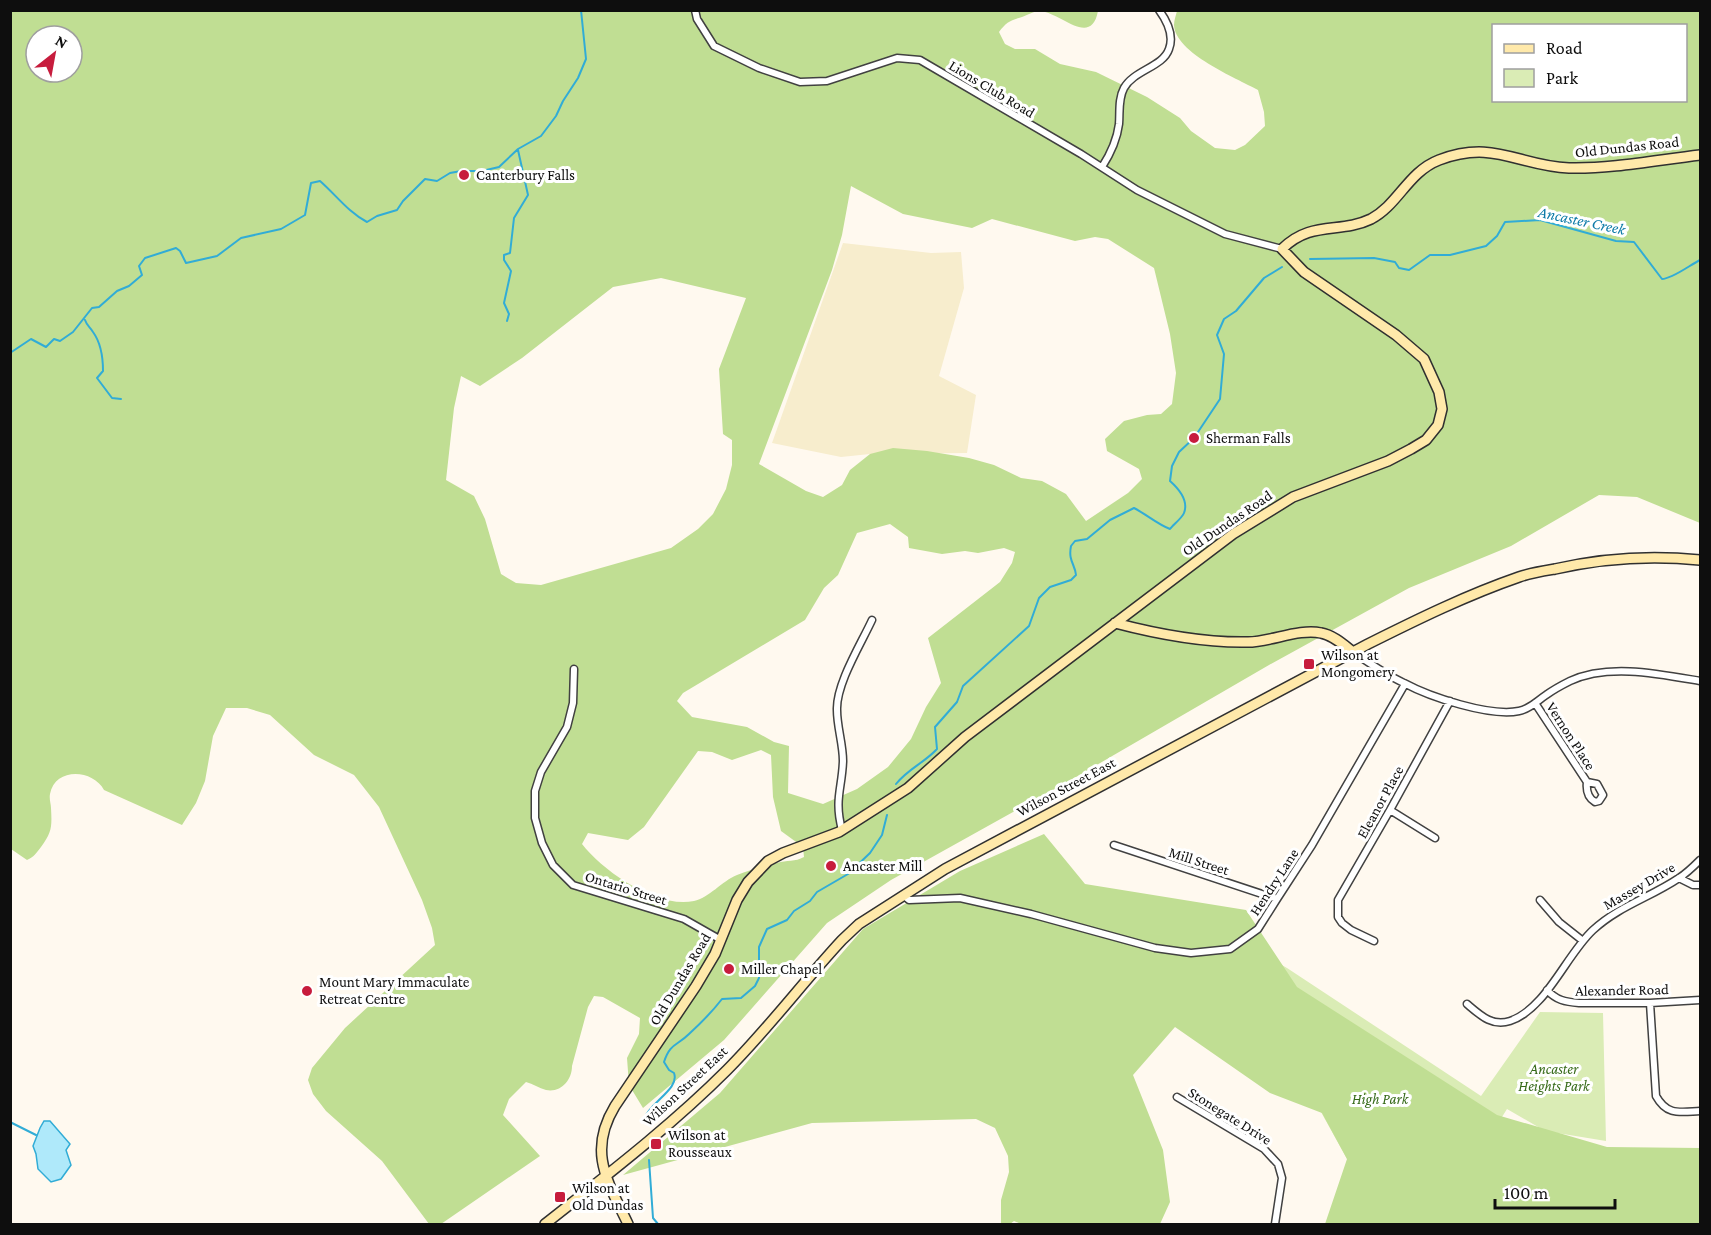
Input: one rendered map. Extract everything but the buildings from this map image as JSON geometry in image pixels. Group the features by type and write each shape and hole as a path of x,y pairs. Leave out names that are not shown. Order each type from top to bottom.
{"street":[{"name":"Lions Club Road","path":"695,10 697,19 714,46 759,68 800,82 826,81 897,58 920,60 1137,190 1225,234 1284,252"},
{"path":"1102,167 1117,140 1119,104 1124,88 1134,76 1158,62 1169,51 1171,36 1166,19 1159,10"},
{"name":"Old Dundas Road","path":"628,1224 601,1163 605,1127 610,1115 696,986 748,882 768,861 842,830 908,788 965,736 1233,534 1293,497 1388,461 1411,449 1426,440 1438,425 1442,409 1439,392 1424,359 1396,335 1294,263 1284,252 1291,240 1320,228 1361,223 1372,218 1382,212 1419,171 1436,161 1471,151 1486,151 1568,168 1701,155"},
{"name":"Wilson Street East","path":"545,1224 617,1167 728,1070 842,939 859,924 945,869 1438,609 1521,576 1603,560 1662,556 1701,560"},
{"path":"842,830 837,810 843,759 837,696 872,620"},
{"path":"1115,623 1136,629 1206,640 1250,642 1307,633 1322,633 1405,684 1450,701 1505,713 1525,710 1546,694 1586,674 1606,671 1628,672 1701,681"},
{"name":"Ontario Street","path":"574,669 573,704 567,727 541,772 535,791 535,818 542,843 553,865 573,885 684,919 721,940"},
{"name":"Hendry Lane","path":"903,895 909,900 960,898 1074,925 1155,948 1191,953 1230,949 1258,928 1312,845 1405,684"},
{"name":"Eleanor Place","path":"1374,941 1352,930 1338,917 1338,900 1450,701"},
{"name":"Vernon Place","path":"1535,704 1587,782"},
{"path":"1390,810 1435,838"},
{"name":"Mill Street","path":"1114,845 1277,899"},
{"name":"Massey Drive","path":"1467,1004 1489,1022 1504,1023 1514,1020 1530,1008 1547,990 1583,941 1605,920 1640,898 1679,878 1701,860"},
{"path":"1679,878 1693,885 1701,885"},
{"path":"1540,900 1559,922 1583,941"},
{"name":"Alexander Road","path":"1547,990 1554,998 1567,1003 1650,1003 1701,1000"},
{"path":"1650,1003 1656,1096 1662,1107 1674,1112 1701,1111"},
{"name":"Stonegate Drive","path":"1177,1096 1264,1149 1278,1164 1282,1178 1275,1224"}],"shaded area":[{"path":"843,243 931,253 961,252 964,288 939,376 976,395 967,453 870,454 841,457 772,443"}],"green space":[{"path":"10,11 1040,11 1012,20 1004,26 999,32 1005,44 1015,49 1035,49 1060,64 1096,72 1147,97 1180,118 1191,131 1215,148 1235,150 1245,145 1265,126 1258,90 1208,64 1184,45 1174,25 1177,11 1700,11 1700,523 1637,497 1599,495 1511,546 1409,588 1269,665 1076,777 891,880 827,923 724,1040 643,1108 629,1085 627,1058 639,1034 640,1018 603,997 594,996 588,1007 568,1081 561,1087 551,1090 526,1082 509,1099 503,1115 540,1156 441,1224 429,1224 382,1161 326,1111 313,1094 308,1080 312,1068 345,1028 435,945 432,928 422,900 379,807 354,775 314,755 270,715 247,708 226,708 213,736 205,781 196,803 182,825 104,790 92,778 75,774 66,775 53,785 50,796 50,829 41,847 27,860 11,849","holes":["851,186 903,214 972,228 992,219 1075,241 1095,237 1108,239 1154,268 1170,334 1176,373 1172,404 1161,414 1124,421 1105,439 1107,451 1139,469 1142,479 1128,493 1086,521 1066,494 1042,481 1021,478 994,465 969,458 893,448 870,454 850,470 842,485 823,497 806,491 759,464 832,270 842,235","661,278 746,298 719,369 723,434 732,440 732,465 726,489 713,514 698,529 671,548 541,585 516,583 501,574 485,519 474,496 446,480 454,408 461,376 480,386 522,358 613,287","890,524 908,537 909,548 942,554 965,551 978,553 1004,548 1015,552 1012,563 1000,582 928,638 941,683 926,707 911,739 888,767 857,789 823,804 788,793 789,746 774,742 747,727 692,717 677,701 683,693 805,620 824,588 838,575 857,533","761,750 771,755 773,797 781,831 803,847 804,857 742,873 700,899 679,902 648,894 632,886 591,855 582,844 588,833 628,840 644,827 698,751 712,752 732,760"]},
{"path":"1040,11 1098,11 1094,22 1089,27 1082,28"},
{"path":"1044,834 1085,884 1246,910 1297,987 1497,1115 1607,1147 1700,1148 1700,1224 1325,1224 1347,1159 1322,1113 1270,1093 1175,1027 1133,1075 1163,1150 1170,1202 1160,1224 1021,1224 1014,1221 1010,1224 1001,1224 1001,1200 1009,1172 1008,1156 995,1128 976,1119 812,1123 623,1175 720,1093 863,929 960,871"},
{"name":"High Park","path":"1249,946 1287,968 1481,1096 1540,1012 1603,1013 1606,1141 1545,1131 1507,1109 1480,1152 1347,1159 1321,1112"}],"water":[{"path":"44,1121 50,1121 70,1144 66,1150 71,1165 61,1179 51,1182 38,1169 33,1146"}],"waterway":[{"path":"10,353 31,339 46,347 54,339 60,341 73,332 92,308 99,307 117,291 129,286 142,275 139,266 145,258 176,248 186,263 217,256 241,238 281,229 305,215 311,183 320,181 348,208 367,222 377,216 397,210 425,179 437,181 450,173 482,171 499,167 518,149 541,136 556,116 578,78 586,59 581,10"},
{"path":"507,321 509,314 504,303 511,271 504,260 504,255 510,253 514,218 528,195 518,150"},
{"name":"Ancaster Creek","path":"1310,259 1374,258 1395,262 1399,268 1409,270 1430,255 1450,255 1486,246 1497,236 1505,222 1540,220 1616,241 1634,242 1662,279 1700,260"},
{"name":"Ancaster Creek","path":"896,784 937,749 935,727 957,702 963,686 1029,626 1039,598 1050,587 1071,580 1076,575 1070,555 1071,546 1075,541 1087,539 1110,520 1134,508 1170,529 1184,513 1184,499 1170,481 1172,466 1179,452 1194,438 1220,399 1224,354 1217,335 1224,319 1236,311 1264,278 1282,267"},
{"path":"85,320 96,336 101,351 103,371 97,378 112,398 121,399"},
{"name":"Ancaster Creek","path":"644,1119 673,1085 674,1073 664,1062 671,1048 698,1026 722,999 741,998 755,986 759,978 759,947 767,929 787,920 794,911 810,901 817,892 848,874 870,853 882,835 887,815"},
{"path":"10,1122 36,1135"},
{"name":"Ancaster Creek","path":"649,1160 653,1218 658,1224"}],"place":[{"name":"Canterbury Falls","path":"464,175"},
{"name":"Sherman Falls","path":"1194,438"},
{"name":"Wilson at Mongomery","path":"1309,664"},
{"name":"Ancaster Mill","path":"831,866"},
{"name":"Miller Chapel","path":"729,969"},
{"name":"Mount Mary Immaculate Retreat Centre","path":"307,991"},
{"name":"Wilson at Rousseaux","path":"656,1144"},
{"name":"Wilson at Old Dundas","path":"560,1197"}],"park label":[{"name":"Ancaster Heights Park","path":"1554,1078"}]}
